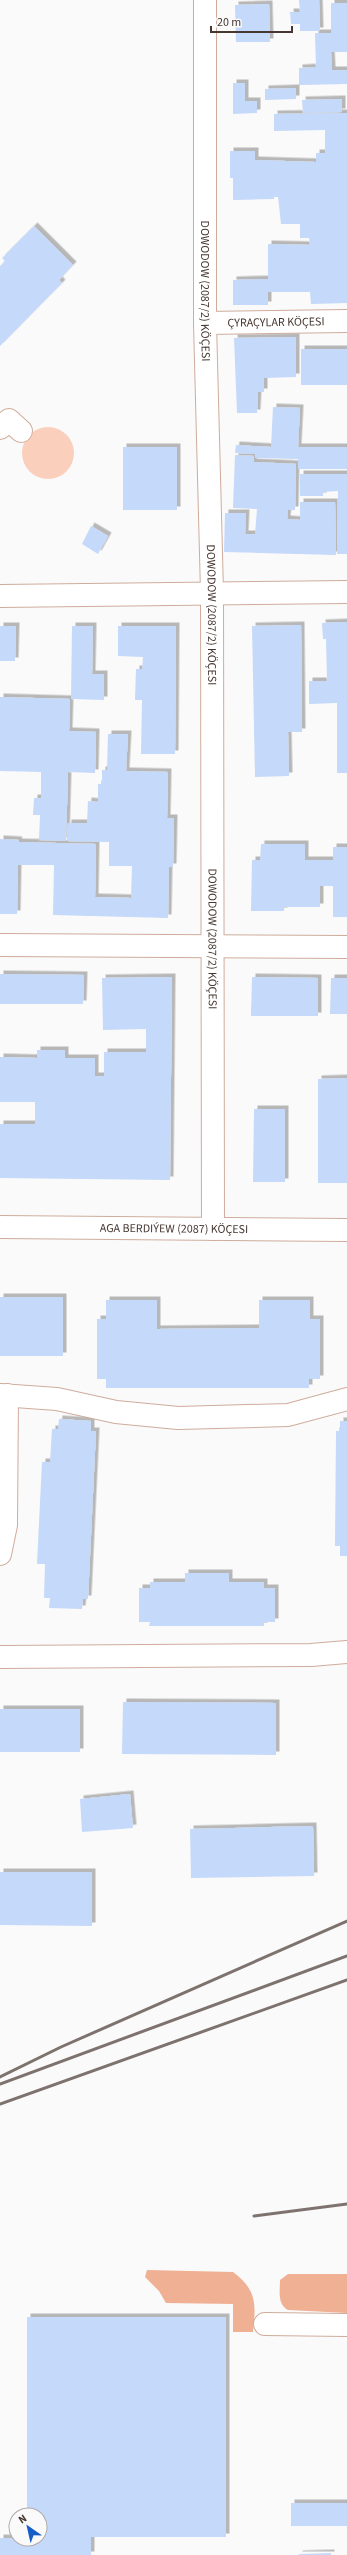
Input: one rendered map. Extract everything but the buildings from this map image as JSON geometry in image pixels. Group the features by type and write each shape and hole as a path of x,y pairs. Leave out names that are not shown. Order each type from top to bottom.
{"street":[{"name":"DOWODOW (2087/2) KÖÇESI","path":"205,0 205,323 212,592 213,1229"},
{"name":"ÇYRAÇYLAR KÖÇESI","path":"205,323 347,321"},
{"path":"0,428 9,420 21,431"},
{"path":"0,596 212,592 347,592"},
{"path":"0,945 347,947"},
{"name":"AGA BERDIÝEW (2087) KÖÇESI","path":"0,1227 347,1230"},
{"path":"0,1554 6,1525 3,1395 57,1399 116,1412 178,1418 288,1416 347,1399"},
{"path":"0,1657 311,1655 347,1652"},
{"path":"265,2324 347,2324"}],"shaded area":[{"path":"43,427 53,427 67,434 74,448 74,458 67,472 53,479 43,479 33,475 26,468 22,458 22,448 26,438 33,431"},
{"path":"147,2270 233,2272 247,2285 253,2298 255,2313 253,2332 233,2332 233,2304 166,2303 159,2291 145,2277"},
{"path":"288,2274 347,2274 347,2313 288,2310 284,2307 281,2301 280,2280"}],"railway":[{"path":"0,2077 61,2047 347,1921"},
{"path":"0,2084 347,1956"},
{"path":"0,2104 347,1980"},
{"path":"254,2216 347,2204"}]}
